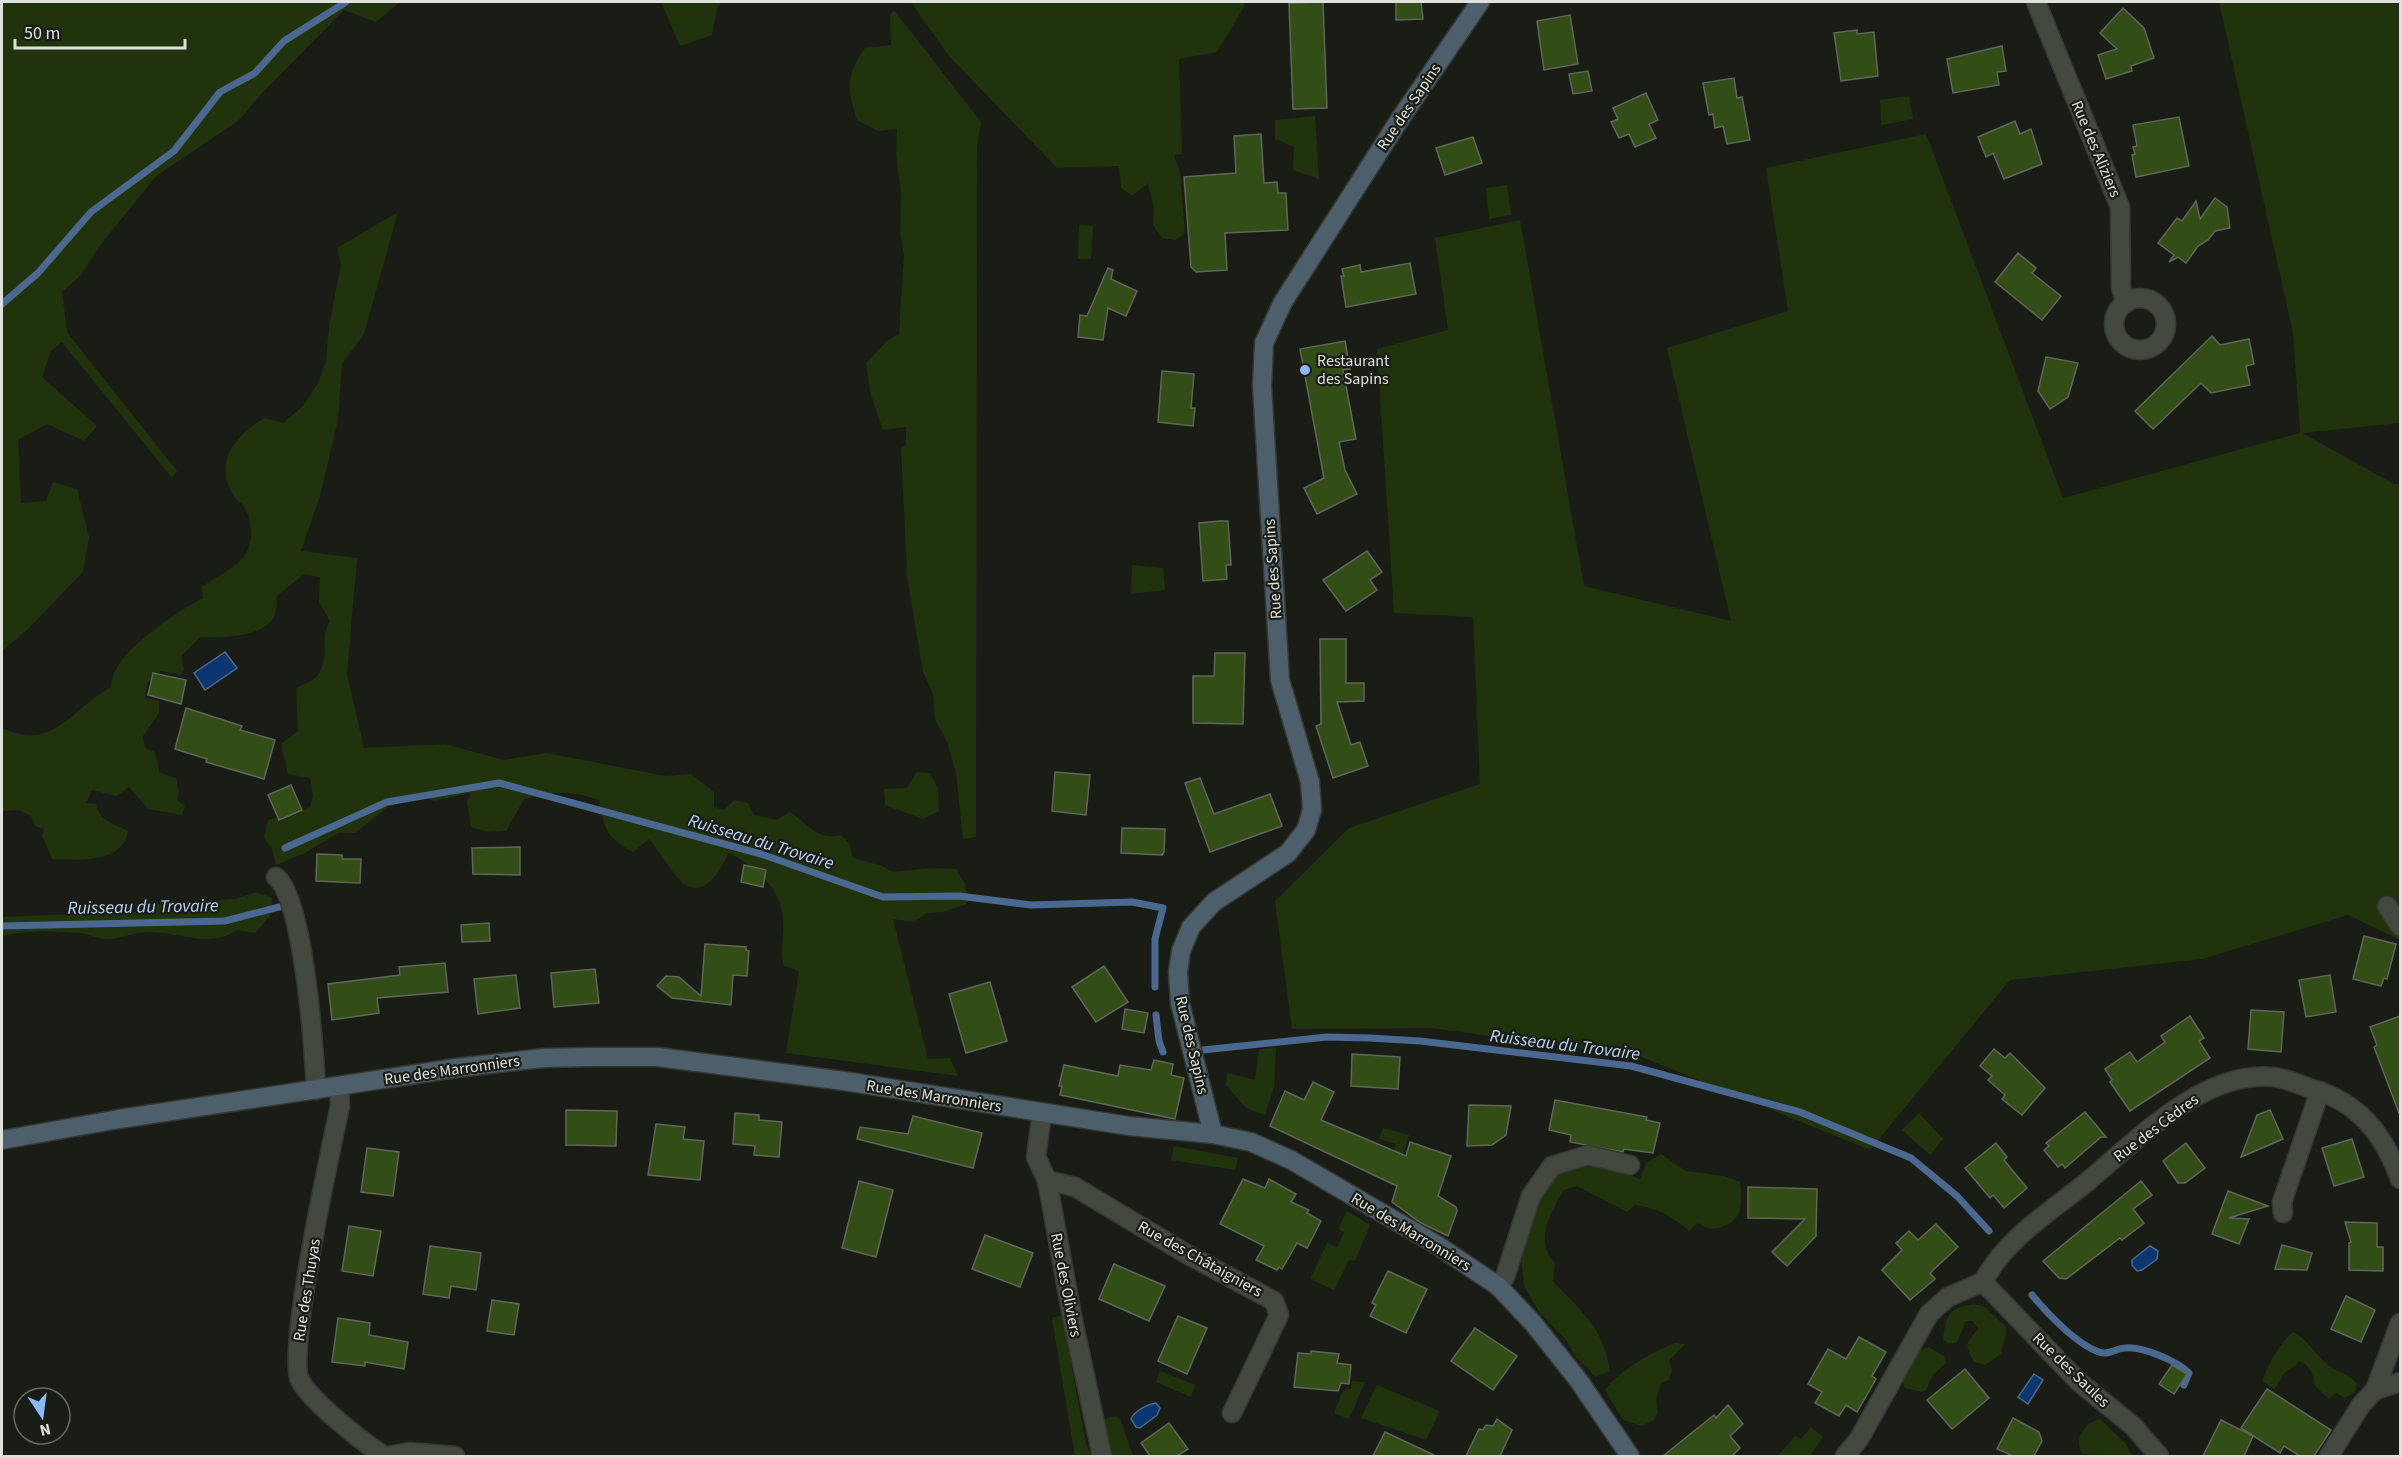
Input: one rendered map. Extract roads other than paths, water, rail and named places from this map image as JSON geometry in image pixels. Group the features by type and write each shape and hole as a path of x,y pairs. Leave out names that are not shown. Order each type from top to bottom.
{"street":[{"name":"Rue des Sapins","path":"1213,1134 1180,1003 1178,972 1181,951 1191,927 1214,902 1288,853 1306,830 1312,810 1310,782 1280,680 1262,386 1264,343 1283,302 1400,119 1480,2"},
{"name":"Rue des Aliziers","path":"2036,2 2120,207 2121,288 2126,303"},
{"path":"276,877 284,884 296,921 316,1089"},
{"path":"2387,906 2400,926"},
{"name":"Rue des Marronniers","path":"2,1140 119,1119 316,1089 543,1058 658,1057 843,1081 1042,1114 1169,1131 1213,1134 1251,1142 1291,1160 1437,1245 1498,1286 1533,1323 1579,1381 1630,1456"},
{"name":"Rue des Cèdres","path":"1983,1282 1994,1261 2024,1233 2181,1106 2213,1087 2239,1080 2273,1077 2320,1091 2362,1114 2384,1142 2400,1179"},
{"name":"Rue des Thuyas","path":"339,1086 340,1106 307,1276 296,1368 307,1392 386,1456 410,1452 455,1456"},
{"path":"2283,1213 2282,1202 2320,1091"},
{"name":"Rue des Oliviers","path":"1042,1114 1029,1160 1047,1180 1072,1316 1102,1456"},
{"path":"1498,1286 1505,1277 1531,1196 1552,1166 1588,1155 1630,1165"},
{"name":"Rue des Châtaigniers","path":"1047,1180 1075,1187 1185,1253 1274,1301 1279,1316 1232,1413"},
{"path":"1845,1456 1859,1439 1929,1314 1948,1297 1983,1282"},
{"name":"Rue des Saules","path":"1983,1282 2079,1382 2133,1426 2159,1456"},
{"path":"2329,1456 2361,1405 2375,1390 2400,1323"},
{"path":"2375,1390 2400,1382"}],"water":[{"path":"225,652 237,668 205,690 194,673"},
{"path":"2150,1246 2158,1251 2157,1259 2137,1271 2132,1265 2132,1260"},
{"path":"2034,1374 2043,1380 2028,1404 2018,1397"},
{"path":"1156,1403 1160,1408 1157,1415 1140,1428 1136,1427 1131,1419 1135,1413"}],"waterway":[{"path":"2,304 38,273 91,212 174,151 220,92 255,73 284,41 346,2"},
{"name":"Ruisseau du Trovaire","path":"285,848 387,802 499,783 761,854 883,897 959,896 1031,905 1132,902 1163,908 1155,939 1155,987"},
{"name":"Ruisseau du Trovaire","path":"2,926 225,921 283,906"},
{"path":"1156,1015 1159,1041 1163,1052"},
{"name":"Ruisseau du Trovaire","path":"1203,1050 1327,1037 1370,1038 1420,1041 1631,1066 1800,1112 1911,1158 1957,1196 1989,1231"},
{"name":"Ruisseau du Trovaire","path":"2032,1295 2063,1327 2090,1348 2106,1353 2122,1348 2132,1348 2159,1355 2189,1373 2184,1385"}],"place":[{"name":"Restaurant des Sapins","path":"1305,370"}]}
